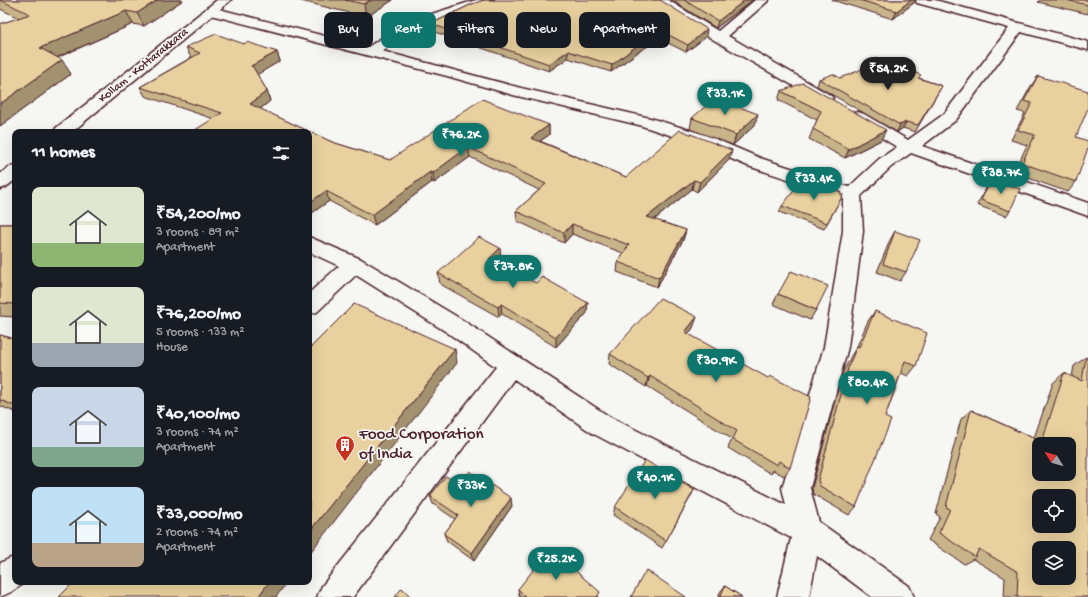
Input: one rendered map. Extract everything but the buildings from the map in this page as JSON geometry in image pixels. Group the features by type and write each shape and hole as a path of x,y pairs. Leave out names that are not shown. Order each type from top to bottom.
{"street":[{"name":"Kollam - Kottarakkara","path":"66,129 225,0"},
{"path":"370,52 402,31 424,21 488,0"},
{"path":"659,0 718,37 834,103"},
{"path":"718,37 763,0"},
{"path":"921,0 1088,46"},
{"path":"211,11 518,92 644,121 700,139 754,162 852,194"},
{"path":"793,597 807,530 796,488 836,347 853,231 852,194 885,163 950,117 1018,26"},
{"path":"848,111 909,146 1088,210"},
{"path":"0,183 12,173"},
{"path":"312,245 354,264 456,326 511,365 602,425 807,530 898,597"},
{"path":"312,303 354,264"},
{"path":"333,597 511,365"},
{"path":"0,581 12,572"}],"place":[{"name":"Food Corporation of India","path":"345,462"}]}
